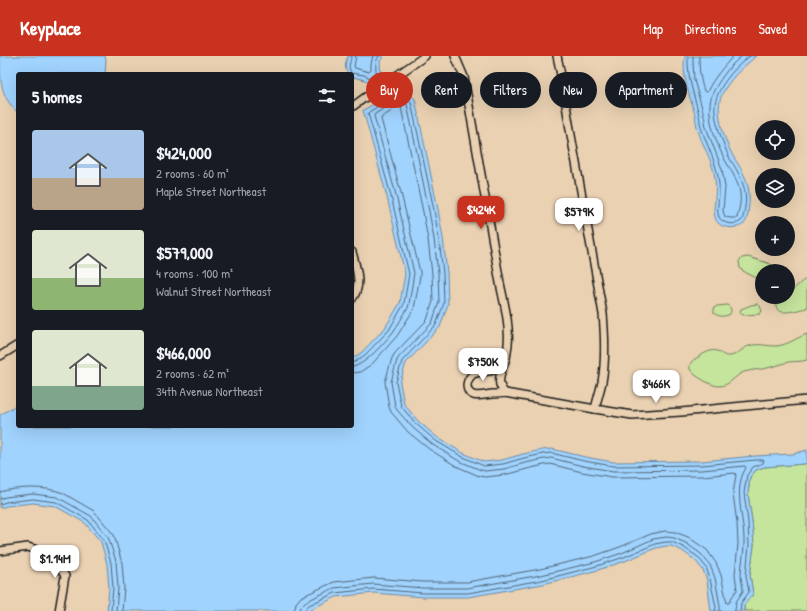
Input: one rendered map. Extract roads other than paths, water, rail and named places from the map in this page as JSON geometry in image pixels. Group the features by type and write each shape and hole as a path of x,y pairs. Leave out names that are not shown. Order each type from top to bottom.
{"street":[{"path":"354,106 425,56"},
{"path":"455,56 464,77 506,311 508,336 506,357 501,370 500,379 500,387 505,393"},
{"path":"557,56 603,314 605,340 604,361 602,382 595,409"},
{"path":"354,259 358,274 358,286 354,296"},
{"path":"0,356 16,346"},
{"path":"506,357 496,368 472,375 468,380 467,386 469,392 474,396 505,393 632,415 807,400"},
{"path":"0,550 28,547 41,550 57,563 65,576 59,611"}],"water":[{"path":"0,56 105,56 106,60 105,72 16,72 16,111 4,94 0,73"},
{"path":"348,56 384,56 380,61 381,72 366,72 366,80 354,77 354,72 347,72 345,65"},
{"path":"685,56 756,56 739,71 725,88 719,104 720,119 724,135 733,156 744,174 749,190 747,219 741,226 731,228 721,225 715,219 714,209 716,191 713,167 697,128 687,86 687,72 684,72"},
{"path":"413,97 415,99 443,238 447,273 448,304 440,327 406,363 400,383 404,404 418,421 438,438 463,453 484,462 502,460 523,454 552,449 613,462 702,461 793,454 807,450 807,463 764,467 756,470 750,477 748,494 754,545 750,575 753,594 744,605 744,611 711,611 707,580 703,570 695,560 681,550 671,546 666,546 656,548 598,570 543,584 468,597 423,597 374,593 336,597 307,611 107,611 109,588 107,564 101,542 85,523 55,506 33,503 0,508 0,415 16,405 16,428 354,428 354,358 362,352 385,328 400,303 405,274 387,197 363,110 367,108 413,108"}]}
